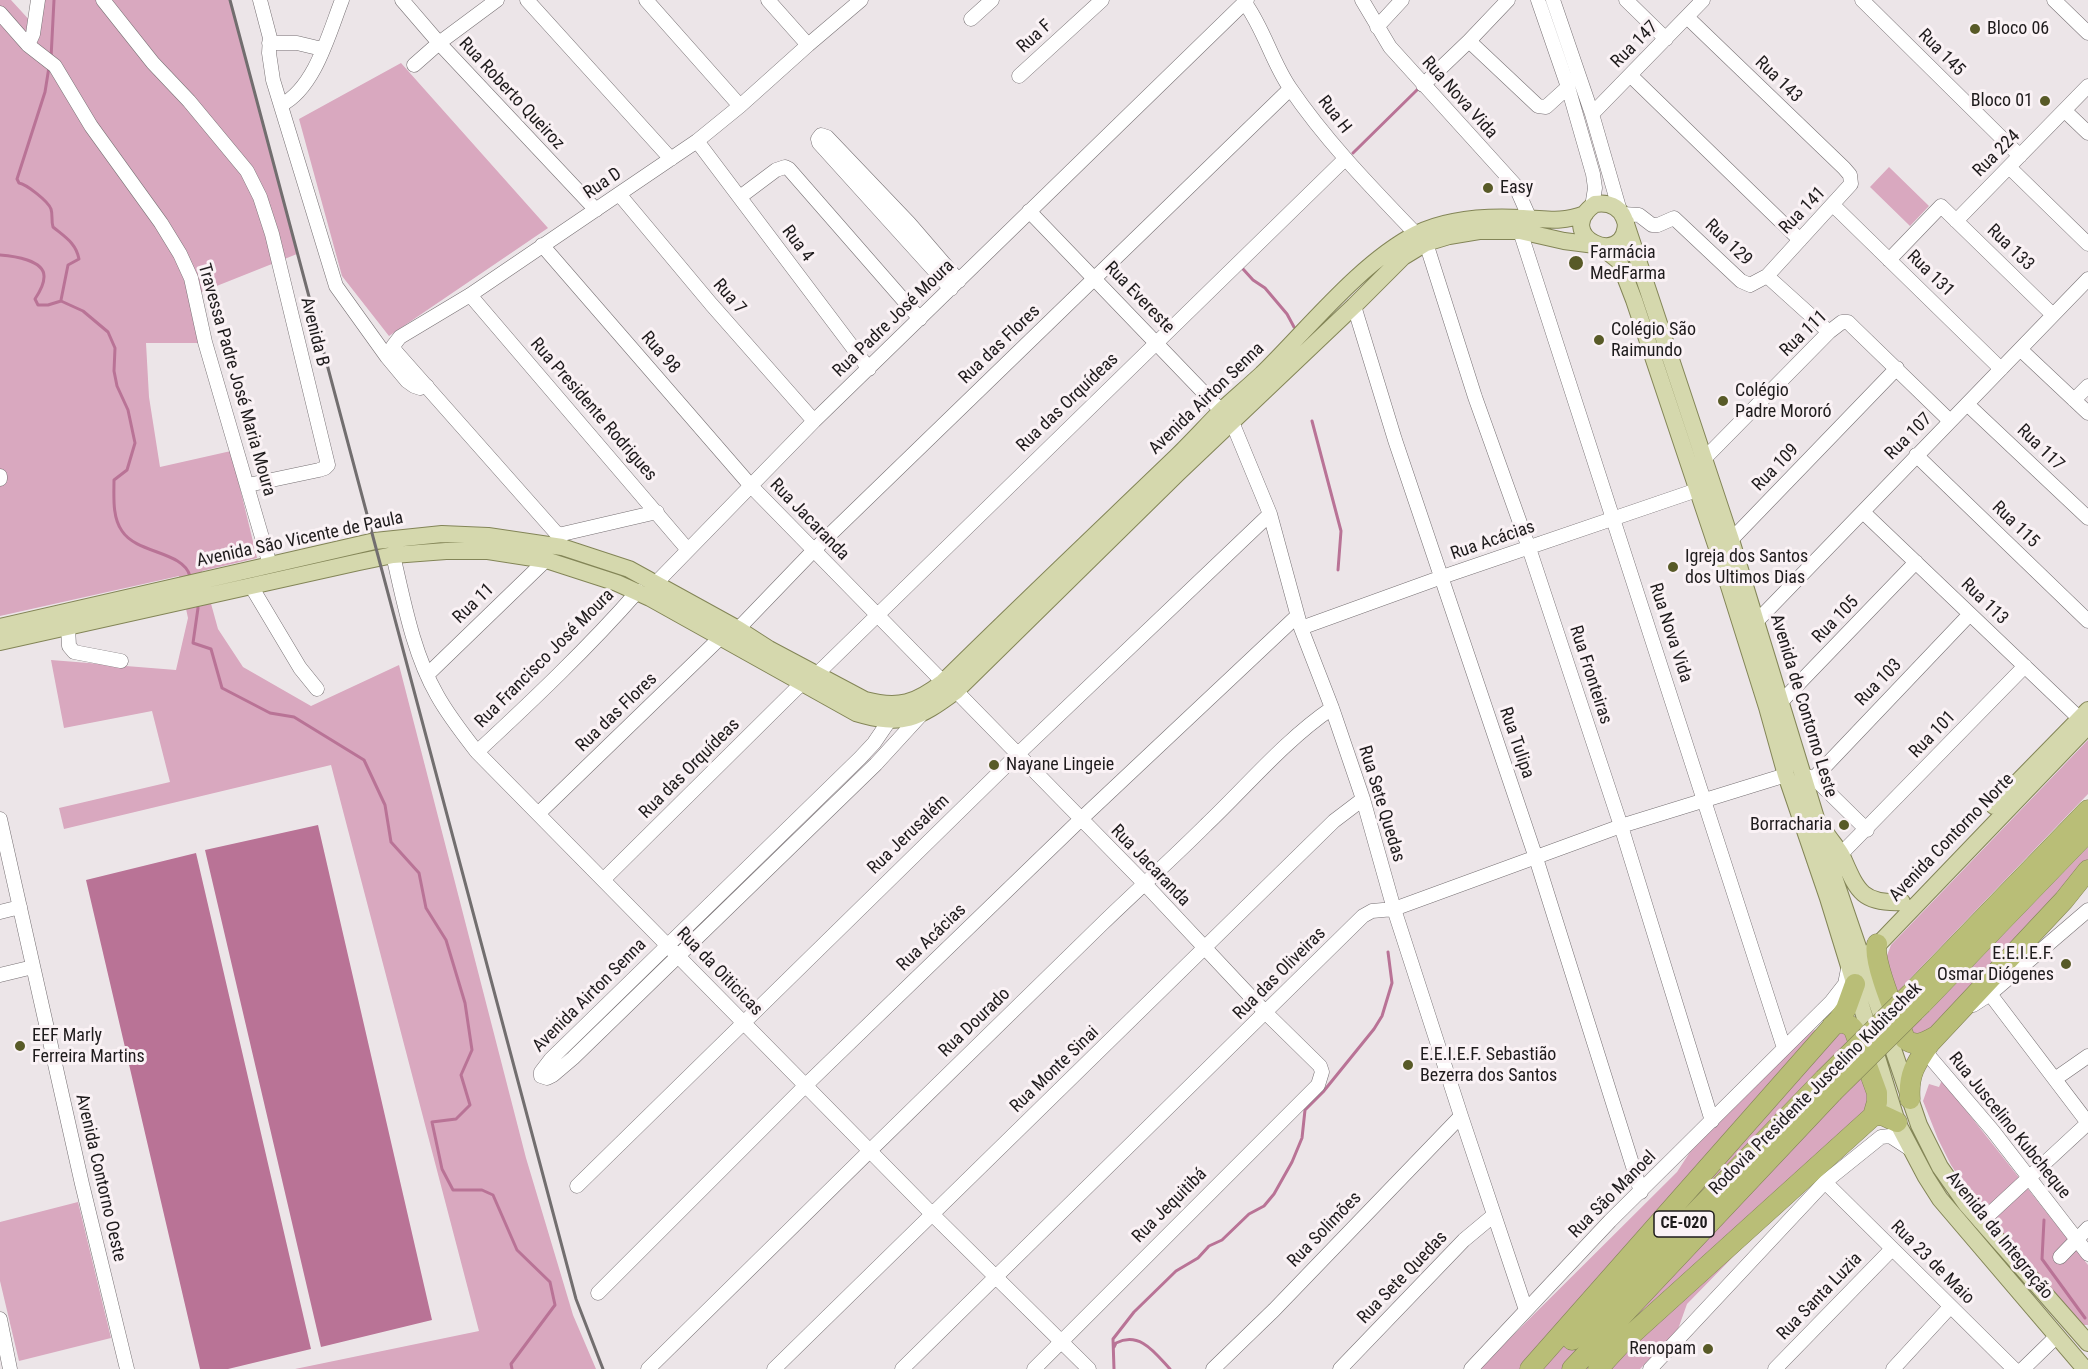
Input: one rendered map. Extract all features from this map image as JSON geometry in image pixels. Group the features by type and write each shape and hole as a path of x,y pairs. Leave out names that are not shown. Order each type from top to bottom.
{"highway":[{"name":"Rodovia Presidente Juscelino Kubitschek","path":"1917,998 2088,810"},
{"name":"Rodovia Presidente Juscelino Kubitschek","path":"1544,1369 1917,998 2088,832"},
{"path":"1910,1099 1911,1077 1931,1042 2064,900 2088,870"},
{"path":"1877,944 1876,955 1879,968 1905,1039 1914,1045 1931,1042"},
{"path":"1530,1369 1832,1026 1846,1009 1855,984"},
{"path":"1598,1369 1621,1344 1873,1116 1877,1093 1854,1030 1850,1025 1844,1023 1832,1026"},
{"name":"Rodovia Presidente Juscelino Kubitschek","path":"1572,1369 1828,1086"},
{"path":"1873,1116 1882,1115 1897,1122"}],"main road":[{"path":"1606,203 1623,215 1624,233 1616,243 1598,246 1584,235 1582,221 1588,210 1595,204 1606,203"},
{"name":"Avenida Airton Senna","path":"1227,416 1262,374 1372,264 1450,222 1473,219 1525,225 1567,220 1588,210"},
{"name":"Avenida de Contorno Leste","path":"1623,215 1731,540 1781,702 1855,961 1910,1099"},
{"name":"Avenida Airton Senna","path":"1525,225 1564,241 1598,246"},
{"name":"Avenida Airton Senna","path":"889,721 920,716 1062,564 1174,468 1227,416 1354,306 1421,238"},
{"name":"Avenida de Contorno Leste","path":"1598,246 1619,261 1625,274 1767,707 1801,776 1818,823 1841,866 1855,961"},
{"name":"Avenida São Vicente de Paula","path":"0,627 93,614 210,587 270,565 375,541 442,534 560,541 629,569 738,629 801,684 856,713 889,721"},
{"name":"Avenida São Vicente de Paula","path":"210,587 251,585 393,555 488,551 546,560 638,591 720,639 817,674 865,700 883,705 898,705"},
{"name":"Avenida São Vicente de Paula","path":"0,642 68,627 93,614"},
{"name":"Avenida Airton Senna","path":"898,705 949,686"},
{"name":"Avenida Contorno Norte","path":"1855,984 1855,961 1877,944 1906,906 2085,716"},
{"path":"1818,823 1841,866 1843,879 1866,897 1906,906"},
{"name":"Avenida da Integração","path":"1855,984 1897,1122 1940,1199 2085,1369"},
{"name":"Avenida da Integração","path":"1910,1099 1919,1125 1940,1167 1966,1204 2086,1337"}],"street":[{"path":"28,45 33,34 38,0"},
{"name":"Avenida B","path":"103,0 153,63 189,101 247,171 260,197 272,234 328,460 326,468 248,485"},
{"path":"260,0 268,28 273,80 336,286 387,357 407,381 420,388 427,386 560,541 657,512"},
{"path":"281,105 294,98 302,88 322,49 342,0"},
{"name":"Rua Roberto Queiroz","path":"402,0 596,210"},
{"path":"414,65 439,42 497,0"},
{"path":"527,0 671,159"},
{"path":"646,0 740,106"},
{"path":"768,0 808,45"},
{"name":"Rua D","path":"427,386 396,352 393,346 400,338 470,295 696,141 740,106 861,0"},
{"path":"971,19 992,0"},
{"name":"Rua F","path":"1019,76 1102,0"},
{"name":"Rua Nova Vida","path":"1362,0 1390,47 1515,184 1525,225 1614,518 1784,1048"},
{"path":"1377,27 1402,0"},
{"path":"1423,85 1508,0"},
{"path":"1538,0 1568,87 1593,174 1595,188 1588,210"},
{"name":"Avenida de Contorno Leste","path":"1553,0 1623,215"},
{"path":"1626,0 1666,39"},
{"name":"Rua 147","path":"1592,114 1703,0"},
{"name":"Rua 145","path":"1862,0 2020,156"},
{"path":"2054,0 2088,33"},
{"name":"Rua Padre José Moura","path":"656,583 814,421 1246,2"},
{"name":"Rua H","path":"1246,2 1290,88 1345,159 1421,238"},
{"name":"Travessa Padre José Maria Moura","path":"0,13 28,45 56,66 91,126 161,223 180,254 192,284 206,342 270,565"},
{"name":"Rua 143","path":"1687,17 1844,168"},
{"path":"1469,41 1538,106 1546,107 1568,87"},
{"path":"269,43 297,43 322,49"},
{"path":"1630,75 1800,240"},
{"name":"Rua 224","path":"1956,221 2088,86"},
{"name":"Rua das Flores","path":"738,629 814,550 1290,88"},
{"path":"2065,111 2088,133"},
{"name":"Rua 4","path":"696,141 869,369"},
{"name":"Rua das Orquídeas","path":"817,674 1345,159"},
{"path":"740,197 779,168 785,167 792,172 920,319"},
{"path":"2009,167 2088,244"},
{"name":"Rua 141","path":"1767,276 1851,184 1850,175 1844,168"},
{"path":"856,175 955,285"},
{"name":"Rua 7","path":"619,194 711,304 814,421"},
{"name":"Rua 131","path":"1833,205 2001,369"},
{"name":"Rua 133","path":"1889,260 1941,206 2053,315"},
{"name":"Rua Evereste","path":"1029,212 1227,416"},
{"name":"Rua 129","path":"1623,215 1635,213 1652,225 1674,218 1741,281 1750,285 1767,276 1829,332"},
{"name":"Rua Fronteiras","path":"1421,238 1529,548 1621,826 1712,1121"},
{"name":"Rua 98","path":"542,245 751,486"},
{"name":"Rua 107","path":"1756,621 2088,279"},
{"name":"Rua Presidente Rodrigues","path":"470,295 688,549"},
{"name":"Rua Tulipa","path":"1354,306 1395,440 1536,858 1641,1192"},
{"name":"Rua 111","path":"1704,459 1829,332 1842,322 1848,322 1897,368"},
{"path":"2021,350 2088,413"},
{"path":"1897,368 1950,422"},
{"name":"Rua 109","path":"1731,540 1897,368"},
{"path":"2074,400 2088,386"},
{"name":"Rua 117","path":"1968,404 2088,518"},
{"name":"Rua Sete Quedas","path":"1227,416 1270,514 1299,622 1363,799 1394,909 1526,1310"},
{"name":"Rua 115","path":"1916,455 2088,621"},
{"name":"Rua Jacaranda","path":"751,486 1018,754 1266,1013 1320,1066"},
{"name":"Rua Acácias","path":"598,1293 806,1085 1080,820 1299,622 1442,577 1697,490"},
{"name":"Rua 113","path":"1863,512 2025,666 2085,716"},
{"name":"Rua Jerusalém","path":"577,1186 1018,754 1270,514"},
{"name":"Rua da Oiticicas","path":"393,555 409,620 427,675 444,705 477,752 933,1215 1089,1369"},
{"name":"Rua 11","path":"427,675 546,560"},
{"name":"Rua 105","path":"1781,702 1916,562"},
{"path":"251,585 300,668 318,689"},
{"name":"Rua Francisco José Moura","path":"477,752 617,615 638,591"},
{"name":"Rua 103","path":"1801,776 1970,614"},
{"path":"68,627 69,646 74,652 121,661"},
{"name":"Rua das Flores","path":"539,813 720,639"},
{"name":"Rua 101","path":"1841,866 1867,830 2025,666"},
{"name":"Rua das Orquídeas","path":"604,879 801,684"},
{"name":"Rua Dourado","path":"648,1369 869,1150 1144,883 1207,825 1264,766 1315,720 1332,708"},
{"name":"Avenida Airton Senna","path":"780,846 876,764 920,716"},
{"name":"Avenida Airton Senna","path":"673,951 551,1059 541,1072 541,1076 547,1078 553,1075 573,1058 673,951 780,846 867,750 889,721"},
{"path":"1801,776 1867,830"},
{"name":"Rua das Oliveiras","path":"902,1369 1363,916 1372,911 1394,909 1621,826 1801,776"},
{"name":"Rua Monte Sinai","path":"774,1369 1334,821 1363,799"},
{"name":"Avenida Contorno Oeste","path":"0,819 127,1369"},
{"path":"0,912 20,907"},
{"path":"1956,1015 1990,994 2088,910"},
{"name":"Rua São Manoel","path":"1471,1369 1610,1221 1839,994 1855,961"},
{"path":"0,975 33,967"},
{"path":"1982,1222 2088,1123 1990,994"},
{"name":"Rua Juscelino Kubcheque","path":"1931,1042 1929,1056 2029,1177 2088,1254"},
{"path":"2055,1079 2088,1056"},
{"name":"Rua Jequitibá","path":"1034,1369 1318,1085 1322,1076 1320,1066"},
{"name":"Rua Solimões","path":"1214,1369 1461,1116"},
{"path":"1652,1369 1825,1182 1881,1137 1890,1136 1911,1149"},
{"name":"Rua 23 de Maio","path":"1825,1182 2014,1369"},
{"name":"Rua Sete Quedas","path":"1340,1369 1464,1240 1494,1215"},
{"path":"2060,1257 2088,1228"},
{"name":"Rua Santa Luzia","path":"1775,1369 1892,1250"},
{"path":"1893,1369 1950,1307"},
{"path":"0,1319 10,1369"},
{"path":"2023,1369 2057,1336"}],"shaded area":[{"path":"0,0 11,0 33,24 38,0 230,0 297,254 189,297 201,343 146,343 149,397 160,467 231,451 257,558 202,571 218,629 243,667 311,706 399,665 526,1158 573,1315 596,1369 295,1369 479,1331 331,765 64,829 59,808 170,782 152,711 64,728 51,660 176,670 188,618 179,576 0,616"},
{"path":"401,63 548,228 389,336 342,276 299,119"},
{"path":"1889,167 1929,206 1910,226 1870,187"},
{"path":"2088,740 2088,794 1903,986 1922,1019 2088,847 2088,862 1925,1036 1909,1035 1886,958 1891,945"},
{"path":"318,825 432,1320 321,1347 205,850"},
{"path":"196,853 311,1349 228,1369 200,1369 86,880"},
{"path":"1844,1023 1872,1102 1850,1137 1687,1304 1677,1332 1640,1369 1479,1369 1677,1172 1690,1152 1795,1045 1814,1030"},
{"path":"1942,1080 2088,1265 2088,1325 2081,1325 1974,1200 1951,1165 1923,1101 1929,1084 1939,1087"},
{"path":"78,1202 111,1338 19,1361 0,1281 0,1222"}],"waterway":[{"path":"51,58 54,0"},
{"path":"49,67 45,92 17,179 19,183 27,186 46,202 52,211 53,227 69,241 78,253 79,259 68,265 61,300"},
{"path":"1353,153 1419,88"},
{"path":"0,255 27,260 43,271 42,286 35,299 38,305 61,301 83,311 108,332 115,348 114,371 117,386 128,410 135,443 127,470 114,480 114,506 119,525 129,539 179,562 190,576"},
{"path":"1243,269 1265,288 1287,314 1294,327"},
{"path":"1312,421 1341,531 1338,570"},
{"path":"197,603 193,643 211,649 222,688 270,713 294,717 364,760 385,805 391,842 419,873 426,908 446,940 465,1003 472,1050 461,1075 470,1105 456,1119 432,1122 442,1169 453,1190 482,1190 493,1195 517,1250 550,1282 555,1305 511,1364 512,1369"},
{"path":"1114,1369 1113,1339 1134,1312 1176,1271 1198,1258 1209,1246 1222,1240 1249,1214 1264,1206 1274,1194 1302,1138 1305,1110 1323,1092 1382,1016 1392,983 1388,952"},
{"path":"2044,1220 2042,1259 2085,1318"},
{"path":"1114,1347 1116,1343 1125,1340 1140,1342 1153,1351 1170,1369"}],"railway":[{"path":"230,0 576,1299 603,1369"}],"place":[{"name":"Bloco 06","path":"1975,29"},
{"name":"Bloco 01","path":"2045,101"},
{"name":"Easy","path":"1488,188"},
{"name":"Farmácia MedFarma","path":"1576,263"},
{"name":"Colégio São Raimundo","path":"1599,340"},
{"name":"Colégio Padre Mororó","path":"1723,401"},
{"name":"Igreja dos Santos dos Ultimos Dias","path":"1673,567"},
{"name":"Nayane Lingeie","path":"994,765"},
{"name":"Borracharia","path":"1844,825"},
{"name":"E.E.I.E.F. Osmar Diógenes","path":"2066,964"},
{"name":"EEF Marly Ferreira Martins","path":"20,1046"},
{"name":"E.E.I.E.F. Sebastião Bezerra dos Santos","path":"1408,1065"},
{"name":"Renopam","path":"1708,1349"}]}
